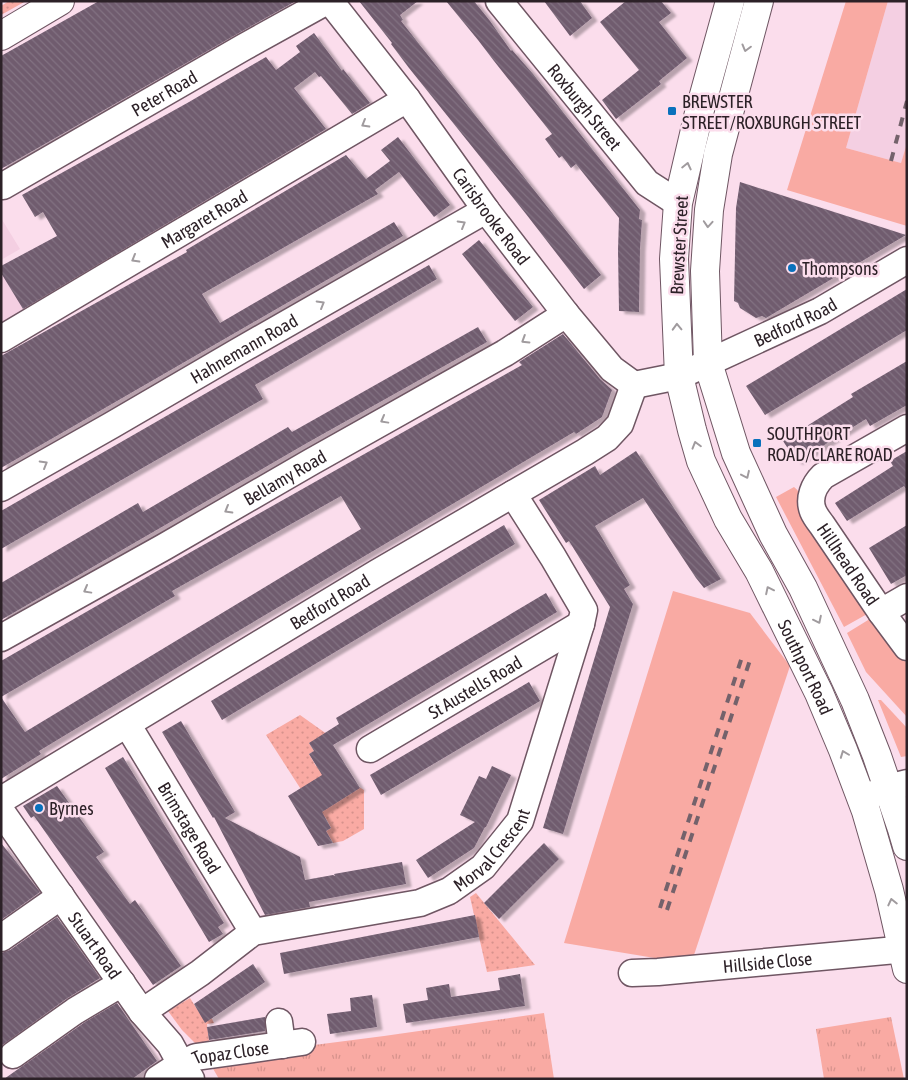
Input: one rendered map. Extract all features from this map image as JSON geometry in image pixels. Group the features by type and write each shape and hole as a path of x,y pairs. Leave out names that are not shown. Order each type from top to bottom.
{"main road":[{"path":"1,36 60,1"},
{"name":"Brewster Street","path":"679,376 674,259 678,203 699,113 730,1"},
{"name":"Brewster Street","path":"708,363 704,271 709,210 718,154 759,1"},
{"name":"Southport Road","path":"708,363 736,453 773,534 807,596 851,692 877,756 897,786 902,828 907,846"},
{"name":"Southport Road","path":"679,376 701,461 728,519 759,571 819,693 843,750 866,811 906,956"}],"street":[{"name":"Carisbrooke Road","path":"329,1 407,99 486,210 566,314 612,369 634,385"},
{"name":"Peter Road","path":"3,186 244,47 329,1"},
{"name":"Roxburgh Street","path":"499,1 647,183 678,203"},
{"name":"Margaret Road","path":"1,339 407,99"},
{"name":"Hahnemann Road","path":"1,488 486,210"},
{"name":"Bedford Road","path":"679,376 820,311 907,260"},
{"name":"Bellamy Road","path":"1,638 505,353 566,314"},
{"path":"634,385 679,376"},
{"name":"Bedford Road","path":"1,800 607,438 620,424 634,385"},
{"name":"Hillhead Road","path":"907,428 823,476 813,491 811,504 813,511 907,647"},
{"name":"Morval Crescent","path":"142,1012 200,973 253,932 420,903 449,891 483,867 520,821 584,610 514,494"},
{"path":"882,612 907,597"},
{"name":"St Austells Road","path":"370,749 581,624"},
{"name":"Brimstage Road","path":"127,724 253,932"},
{"path":"861,800 897,786"},
{"name":"Stuart Road","path":"1,810 142,1012 170,1044 186,1072"},
{"path":"1,938 61,896"},
{"name":"Hillside Close","path":"632,973 906,956"},
{"path":"13,1055 75,1012 122,983"},
{"name":"Topaz Close","path":"158,1079 186,1072 196,1057 288,1036"}],"shaded area":[{"path":"888,1 907,1 907,143 901,163 846,148"},
{"path":"1,218 20,249 1,260"},
{"path":"1,273 25,311 1,325"}],"green space":[{"path":"9,1 26,1 1,15 1,6"},
{"path":"846,1 888,1 846,148 901,163 907,143 907,226 787,190"},
{"path":"794,487 799,494 801,515 869,613 844,627 776,497"},
{"path":"673,591 750,613 790,666 691,964 564,943"},
{"path":"873,617 907,664 907,717 866,672 847,633"},
{"path":"878,700 881,700 907,728 907,756 901,757"},
{"path":"300,715 331,737 309,743 314,751 309,754 316,766 321,764 364,790 364,829 343,841 333,843 326,831 331,828 325,817 320,819 266,735"},
{"path":"476,893 535,965 487,972 470,897"},
{"path":"190,998 202,1017 209,1013 214,1023 207,1024 209,1041 213,1041 214,1049 200,1048 182,1030 168,1011"},
{"path":"544,1013 554,1079 219,1079 208,1060 212,1058"},
{"path":"891,1017 904,1079 824,1079 816,1029"}],"building":[{"path":"99,1 296,1 1,169 1,56"},
{"path":"359,1 418,1 400,15 403,20 401,21 601,275 584,289 409,68"},
{"path":"446,1 474,1 511,51 533,74 640,210 639,219 642,220 639,312 619,311 619,218 576,164 571,168 562,156 559,158 545,139 552,134"},
{"path":"544,1 580,1 592,18 570,36"},
{"path":"626,1 661,1 671,13 659,22 687,58 659,81 661,84 616,119 602,100 639,70 600,22"},
{"path":"314,33 342,71 343,69 370,103 352,114 321,76 319,77 315,72 294,88 326,129 23,309 1,273 1,266 57,236 43,212 35,217 22,195 266,57 276,70 300,52 296,46"},
{"path":"398,137 450,205 434,217 399,172 375,190 378,194 202,294 220,323 394,222 403,236 1,468 1,356 187,252 186,250 346,155 366,179 390,161 381,150"},
{"name":"Thompsons","path":"740,182 906,235 766,318 762,316 756,318 740,308 738,303 734,301 736,208"},
{"path":"479,240 533,307 515,321 462,254"},
{"path":"429,265 437,279 255,385 263,399 1,549 1,511"},
{"path":"907,289 907,330 765,415 746,386"},
{"path":"478,327 487,342 307,443 1,620 1,583 138,503 143,512 288,427 292,432"},
{"path":"563,334 600,379 612,390 602,417 576,434 574,432 206,650 39,751 41,754 1,779 1,661 522,365 519,362","holes":["341,496 361,529 25,732 1,697 175,596 172,591"]},
{"path":"907,361 907,405 870,426 866,419 797,462 783,441 853,397 851,394"},
{"path":"636,451 721,579 704,588 643,498 595,526 630,585 624,589 633,604 563,834 543,828 610,607 569,541 566,543 539,500 595,466 600,475"},
{"path":"907,451 907,490 904,486 847,521 835,503 893,466 890,461"},
{"path":"504,525 515,544 222,720 211,701"},
{"path":"907,525 907,575 891,584 869,548"},
{"path":"546,593 557,612 333,745 360,788 322,812 331,828 326,831 333,843 318,846 288,796 322,775 309,754 314,751 309,743 339,724 336,718"},
{"path":"529,682 540,701 381,795 370,775"},
{"path":"181,721 235,812 225,818 300,857 305,880 335,876 334,874 402,862 406,884 309,902 310,907 265,915 214,817 162,732"},
{"path":"123,757 224,923 218,927 223,934 209,942 105,768"},
{"path":"492,766 511,775 474,848 428,878 416,860 475,822 460,815 479,776 486,779"},
{"path":"57,786 104,852 96,857 130,904 135,900 181,966 153,985 34,816 31,818 23,806"},
{"path":"1,843 40,892 1,920"},
{"path":"544,843 559,859 499,919 484,903"},
{"path":"475,915 479,937 284,974 280,953"},
{"path":"57,917 100,978 66,999 1,1046 1,953 10,950"},
{"path":"253,964 265,982 205,1023 194,1004"},
{"path":"520,974 525,1006 406,1023 403,1004 428,1000 426,988 449,984 451,997 500,990 498,978"},
{"path":"372,995 377,1027 330,1034 327,1014 351,1011 350,998"},
{"path":"117,1003 157,1061 132,1079 4,1079 85,1022"},
{"path":"265,1017 265,1031 209,1040 207,1027"}],"railway":[{"path":"891,161 907,101"},
{"path":"660,908 743,654"},
{"path":"667,910 751,657"}],"place":[{"name":"BREWSTER STREET/ROXBURGH STREET","path":"672,111"},
{"name":"Thompsons","path":"792,268"},
{"name":"SOUTHPORT ROAD/CLARE ROAD","path":"757,443"},
{"name":"Byrnes","path":"39,808"}]}
